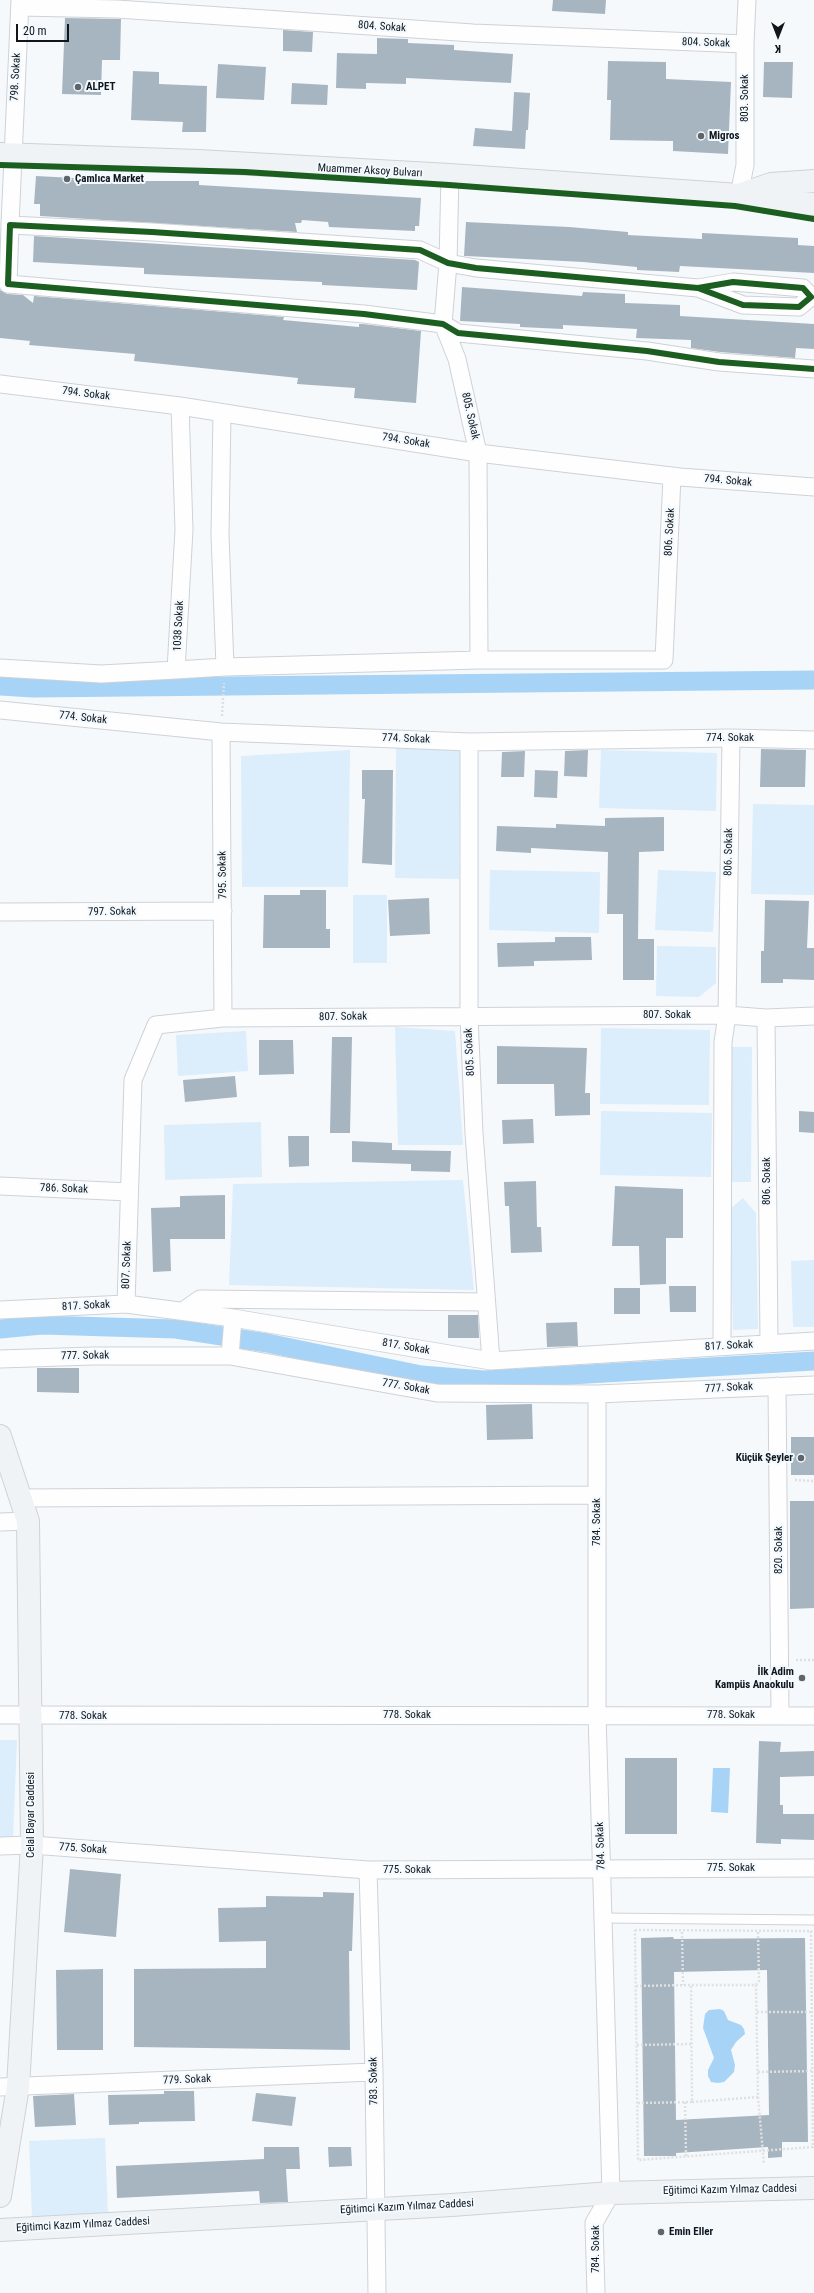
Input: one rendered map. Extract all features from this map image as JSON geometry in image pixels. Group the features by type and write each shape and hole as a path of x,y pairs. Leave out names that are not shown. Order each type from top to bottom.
{"street":[{"name":"803. Sokak","path":"739,195 745,165 745,44 747,0"},
{"name":"804. Sokak","path":"20,3 473,33 745,44"},
{"name":"798. Sokak","path":"20,3 6,154 10,225 8,284 364,314 443,324"},
{"name":"Muammer Aksoy Bulvarı","path":"6,154 198,161 450,175 739,195 767,202 814,204"},
{"name":"805. Sokak","path":"450,175 448,263 443,324 457,359 478,453 479,660"},
{"name":"Muammer Aksoy Bulvarı","path":"739,195 771,184 814,181"},
{"path":"10,225 152,232 420,250 448,263 476,268 698,288 733,282 803,288 811,296 799,307 744,305 698,288"},
{"path":"443,324 458,333 647,351 719,362 814,369"},
{"name":"794. Sokak","path":"0,384 180,406 478,453 672,476 814,488"},
{"name":"1038 Sokak","path":"176,670 184,530 180,406"},
{"path":"222,413 220,535 225,671"},
{"name":"806. Sokak","path":"479,660 664,660 672,476"},
{"path":"0,668 101,674 176,670 225,671 479,660"},
{"name":"774. Sokak","path":"0,710 469,742 731,738 814,740"},
{"name":"795. Sokak","path":"221,725 223,1018"},
{"name":"806. Sokak","path":"722,1346 723,1042 727,1015 731,738"},
{"name":"805. Sokak","path":"469,742 469,1016 485,1302 491,1361"},
{"name":"797. Sokak","path":"0,912 223,911"},
{"name":"807. Sokak","path":"126,1304 133,1080 156,1025 223,1018 727,1015 766,1018 814,1016"},
{"name":"806. Sokak","path":"766,1018 769,1344"},
{"name":"786. Sokak","path":"0,1186 129,1192"},
{"path":"183,1311 200,1299 485,1302"},
{"name":"817. Sokak","path":"0,1310 126,1304 233,1318 491,1361 814,1341"},
{"path":"230,1356 233,1318"},
{"name":"777. Sokak","path":"0,1359 93,1356 230,1356 437,1393 597,1394 814,1385"},
{"name":"820. Sokak","path":"777,1386 780,1715"},
{"name":"784. Sokak","path":"596,2293 594,2223 611,2193 597,1714 597,1394"},
{"name":"Celal Bayar Caddesi","path":"0,1436 28,1521 32,1845 0,2196"},
{"path":"20,1498 597,1495"},
{"path":"0,1522 28,1521"},
{"name":"778. Sokak","path":"0,1715 597,1714 814,1716"},
{"name":"775. Sokak","path":"0,1846 32,1845 368,1870 814,1868"},
{"name":"783. Sokak","path":"368,1870 374,2072 377,2293"},
{"name":"779. Sokak","path":"9,2087 374,2072"},
{"name":"Eğitimci Kazım Yılmaz Caddesi","path":"0,2230 376,2209 611,2193 814,2188"}],"lane":[{"path":"603,1918 814,1920"}],"path":[{"path":"221,725 225,671"},
{"path":"789,1480 814,1481"},
{"path":"789,1660 814,1660"},
{"path":"635,1930 758,1931 811,1931 813,2147 638,2160 635,1930"},
{"path":"682,1930 683,1985"},
{"path":"758,1931 759,1981 756,1985 758,2097 764,2164"},
{"path":"690,1985 692,2102"},
{"path":"636,1986 756,1985"},
{"path":"757,2012 812,2012"},
{"path":"637,2045 692,2044"},
{"path":"758,2072 812,2071"},
{"path":"638,2103 692,2102 758,2097"},
{"path":"685,2102 686,2156"}],"shaded area":[{"path":"396,748 460,749 459,879 395,878"},
{"path":"350,750 348,887 242,887 241,756"},
{"path":"601,750 717,753 716,811 599,808"},
{"path":"753,804 814,805 814,895 751,894"},
{"path":"490,870 600,872 599,933 489,930"},
{"path":"658,870 716,872 713,932 655,930"},
{"path":"353,895 387,895 387,963 353,963"},
{"path":"657,946 716,947 716,983 699,997 656,996"},
{"path":"395,1027 455,1031 463,1145 398,1145"},
{"path":"601,1028 710,1030 709,1105 600,1104"},
{"path":"246,1031 248,1071 178,1076 176,1035"},
{"path":"730,1047 752,1047 751,1182 730,1182"},
{"path":"601,1111 712,1113 711,1177 600,1175"},
{"path":"261,1122 262,1177 165,1180 164,1125"},
{"path":"463,1180 474,1290 229,1285 233,1184"},
{"path":"743,1198 756,1213 758,1329 733,1330 730,1209"},
{"path":"814,1260 814,1327 793,1327 791,1261"},
{"path":"0,1740 17,1740 13,1839 0,1838"},
{"path":"105,2138 108,2215 32,2219 29,2141"}],"water":[{"path":"713,1768 730,1768 728,1813 711,1812"},
{"path":"720,2009 724,2011 728,2020 741,2025 745,2034 736,2042 731,2050 735,2065 734,2072 724,2082 718,2083 711,2082 708,2076 708,2070 714,2058 703,2028 705,2014 709,2010"}],"building":[{"path":"553,0 606,0 605,14 552,11"},
{"path":"65,18 121,19 120,60 102,60 101,95 62,94"},
{"path":"283,30 313,32 312,52 283,51"},
{"path":"377,38 408,39 408,43 454,45 454,50 513,54 511,83 406,78 406,84 366,83 366,89 336,88 337,53 377,54"},
{"path":"608,61 666,62 666,79 731,82 728,154 673,151 673,141 610,140 611,100 607,100"},
{"path":"764,62 793,62 792,98 763,97"},
{"path":"218,64 266,67 264,100 216,98"},
{"path":"133,71 159,72 159,84 207,86 206,132 182,132 183,122 131,120"},
{"path":"292,83 328,85 327,105 291,104"},
{"path":"514,92 530,93 528,130 526,130 525,149 473,146 475,128 512,131"},
{"path":"36,176 131,181 199,181 199,185 421,198 419,226 415,226 415,231 329,227 328,222 302,220 301,223 295,223 297,232 40,216 40,204 34,204"},
{"path":"466,222 569,227 628,232 628,235 702,239 702,233 798,238 798,245 814,246 814,273 680,266 679,272 637,270 637,267 583,262 464,256"},
{"path":"34,236 415,260 419,262 417,290 322,285 322,282 144,274 144,268 33,262"},
{"path":"462,287 582,296 583,292 625,294 625,303 680,305 680,316 814,324 814,349 796,348 795,358 720,352 691,348 691,340 636,338 637,329 563,325 563,329 520,327 520,324 460,321"},
{"path":"0,290 7,294 23,295 33,303 34,296 284,317 283,320 359,327 359,324 363,324 421,331 416,403 354,398 355,388 297,384 298,378 134,361 135,354 29,345 30,341 0,338"},
{"path":"761,749 806,750 805,787 760,787"},
{"path":"588,750 587,777 564,776 565,751"},
{"path":"525,751 524,777 501,777 502,752"},
{"path":"362,770 393,770 392,865 362,863 365,799 362,799"},
{"path":"535,770 558,771 557,798 534,797"},
{"path":"664,817 664,851 639,852 638,939 654,939 654,980 623,980 623,914 607,914 608,852 531,848 531,853 496,851 497,826 556,828 556,824 605,826 605,818"},
{"path":"300,890 326,890 326,929 330,929 330,948 263,948 264,895 300,895"},
{"path":"429,898 430,934 390,936 388,900"},
{"path":"765,900 809,901 807,948 814,948 814,980 783,979 783,983 761,983 761,951 764,951"},
{"path":"555,937 591,937 592,960 534,961 534,966 498,967 497,943 555,942"},
{"path":"332,1037 352,1037 350,1133 330,1133"},
{"path":"259,1040 293,1040 294,1074 259,1075"},
{"path":"497,1046 587,1048 585,1093 590,1093 590,1115 555,1116 554,1084 497,1084"},
{"path":"235,1076 237,1097 185,1102 183,1080"},
{"path":"799,1111 814,1112 814,1133 799,1132"},
{"path":"533,1119 534,1143 503,1144 502,1120"},
{"path":"288,1136 309,1136 309,1166 289,1167"},
{"path":"352,1141 392,1143 392,1150 451,1151 450,1172 411,1171 411,1164 352,1162"},
{"path":"536,1181 537,1227 541,1227 542,1252 511,1253 509,1206 505,1206 504,1182"},
{"path":"615,1186 683,1189 683,1238 666,1238 666,1284 640,1285 639,1246 612,1246"},
{"path":"225,1195 225,1239 170,1239 171,1271 153,1272 151,1208 180,1207 180,1196"},
{"path":"669,1286 696,1286 696,1312 670,1312"},
{"path":"614,1288 640,1288 640,1314 614,1314"},
{"path":"448,1315 478,1315 479,1338 448,1338"},
{"path":"577,1322 578,1346 547,1347 546,1323"},
{"path":"37,1368 79,1368 79,1393 37,1392"},
{"path":"532,1404 533,1439 487,1440 486,1405"},
{"name":"Küçük Şeyler","path":"791,1437 814,1437 814,1475 791,1475"},
{"path":"790,1501 814,1501 814,1608 790,1609"},
{"path":"759,1741 781,1742 780,1752 814,1751 814,1776 780,1777 780,1805 783,1805 783,1814 814,1814 814,1840 781,1839 781,1844 756,1843"},
{"path":"625,1758 677,1758 677,1834 625,1834"},
{"path":"70,1869 121,1874 116,1937 64,1932"},
{"path":"323,1892 354,1893 352,1951 349,1951 350,2050 134,2047 134,1969 266,1968 266,1941 219,1942 218,1908 266,1907 266,1896 323,1897"},
{"path":"641,1938 805,1938 808,2142 782,2142 782,2157 768,2158 768,2147 676,2153 676,2156 644,2156","holes":["767,1970 769,2115 676,2120 674,1972"]},
{"path":"103,1969 103,2050 57,2050 56,1970"},
{"path":"164,2091 194,2091 195,2121 139,2122 139,2124 109,2125 108,2095 164,2094"},
{"path":"256,2093 296,2097 292,2126 252,2121"},
{"path":"74,2094 76,2125 35,2127 33,2096"},
{"path":"264,2147 299,2147 300,2169 286,2169 288,2202 260,2203 259,2191 117,2198 116,2166 264,2159"},
{"path":"328,2147 351,2147 352,2166 329,2167"}],"waterway":[{"path":"0,686 33,688 814,680"},
{"path":"0,1329 42,1325 176,1329 267,1343 421,1375 484,1380 814,1361"}],"cycle path":[{"path":"0,165 245,172 449,185 735,206 814,219"},
{"path":"698,288 743,305 799,307 811,297 803,288 733,282 698,288 476,268 448,263 420,250 152,232 10,225 8,284 364,314 443,324 458,333 647,351 719,362 814,369"}],"place":[{"name":"ALPET","path":"78,87"},
{"name":"Migros","path":"701,136"},
{"name":"Çamlıca Market","path":"67,179"},
{"name":"Küçük Şeyler","path":"801,1458"},
{"name":"İlk Adim Kampüs Anaokulu","path":"802,1678"},
{"name":"Emin Eller","path":"661,2232"}]}
